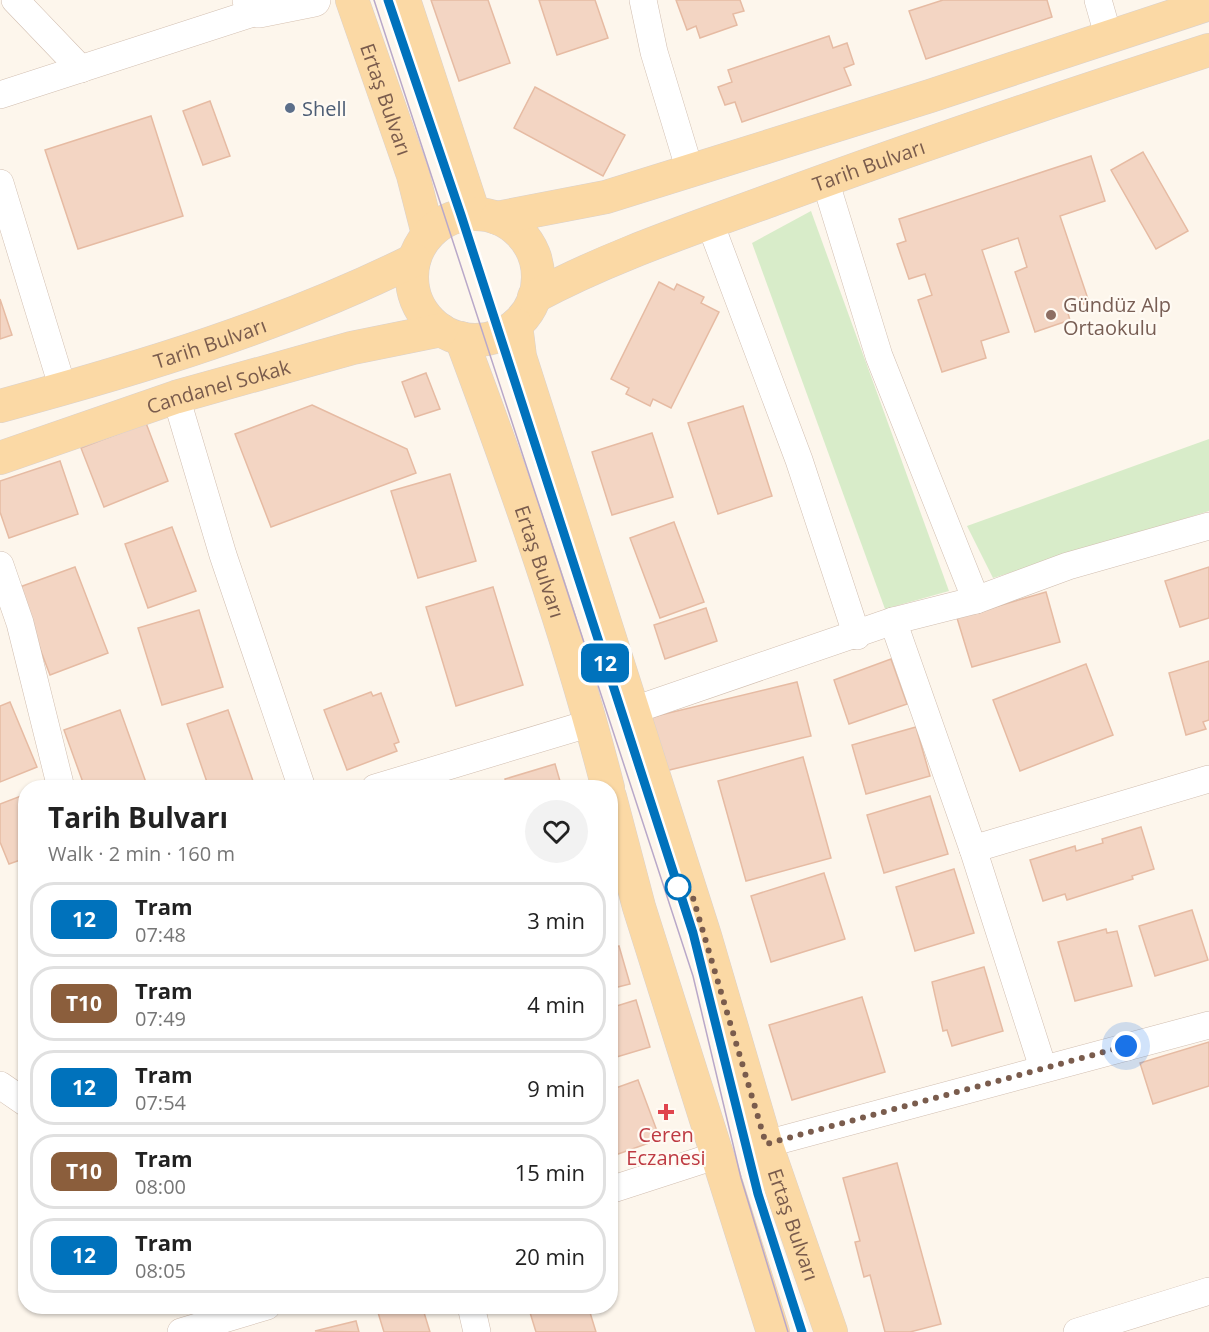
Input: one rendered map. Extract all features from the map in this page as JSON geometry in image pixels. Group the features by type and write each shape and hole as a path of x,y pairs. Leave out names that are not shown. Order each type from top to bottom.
{"main road":[{"name":"Ertaş Bulvarı","path":"352,0 413,175 421,247"},
{"path":"404,0 485,216 518,231 532,250 538,273 534,297 516,325 498,336 485,339 451,334 422,311 412,286 421,247 448,219 485,216 606,197 930,96 1108,35 1209,4"},
{"name":"Tarih Bulvarı","path":"534,297 578,273 960,130 1209,50"},
{"name":"Tarih Bulvarı","path":"0,405 144,366 307,306 373,280 421,247"},
{"name":"Ertaş Bulvarı","path":"516,325 520,357 705,936 766,1144 831,1332"},
{"name":"Ertaş Bulvarı","path":"451,334 495,429 591,723 606,780"},
{"name":"Candanel Sokak","path":"0,458 176,397 352,348 451,334"},
{"path":"618,827 639,907 773,1332"}],"street":[{"path":"15,0 81,69"},
{"path":"0,95 81,69 254,5 315,0"},
{"path":"643,0 654,52 690,171"},
{"path":"1098,0 1108,35"},
{"path":"825,180 879,356 976,600"},
{"path":"0,183 11,264 63,388"},
{"path":"710,223 799,460 858,636"},
{"path":"176,397 223,555 299,780"},
{"path":"634,710 858,636 893,621 976,600 1068,566 1209,526"},
{"path":"0,565 20,623 59,780"},
{"path":"893,621 973,849 1042,1068"},
{"path":"402,780 591,723"},
{"path":"973,849 1209,779"},
{"path":"766,1144 1209,1025"},
{"path":"0,1085 18,1097"},
{"path":"618,1187 718,1155"},
{"path":"1077,1332 1209,1291"},
{"path":"181,1332 241,1314"},
{"path":"473,1314 477,1332"}],"green space":[{"path":"811,211 949,591 885,609 752,243"},
{"path":"1209,439 1209,511 993,578 967,526"}],"building":[{"path":"431,0 488,0 510,63 459,81"},
{"path":"539,0 595,0 608,38 557,55"},
{"path":"676,0 740,0 744,11 733,14 737,25 700,38 696,26 687,30"},
{"path":"943,0 1047,0 1052,17 926,59 909,11"},
{"path":"829,36 833,48 847,43 854,64 844,68 851,85 742,122 735,102 725,105 718,87 732,82 728,70"},
{"path":"535,87 625,135 603,176 514,128"},
{"path":"210,101 230,156 203,165 183,111"},
{"path":"151,116 183,216 78,249 45,150"},
{"path":"1143,152 1188,231 1156,249 1111,170"},
{"path":"1091,156 1105,201 1060,216 1089,302 1067,310 1070,320 1035,332 1015,272 1027,267 1018,238 982,250 1009,332 981,341 986,358 942,372 918,300 932,295 925,274 909,279 897,244 906,241 899,219"},
{"path":"659,282 674,290 677,284 704,297 701,303 719,312 671,408 653,399 650,406 626,394 629,388 611,379"},
{"path":"0,299 12,335 0,339"},
{"path":"426,373 440,409 415,417 402,382"},
{"path":"312,405 407,449 416,473 271,527 235,434"},
{"path":"743,406 772,496 718,514 688,423"},
{"path":"146,423 168,481 104,507 81,448"},
{"path":"652,433 673,497 612,515 592,452"},
{"path":"60,461 78,514 9,538 0,512 0,481"},
{"path":"450,474 476,561 418,578 391,491"},
{"path":"674,522 704,602 660,618 630,538"},
{"path":"172,527 196,591 148,608 125,544"},
{"path":"75,567 108,653 50,675 17,588"},
{"path":"1209,567 1209,618 1180,627 1165,581"},
{"path":"493,587 523,685 456,706 426,607"},
{"path":"1046,592 1060,642 972,667 957,618"},
{"path":"706,608 717,641 665,659 654,625"},
{"path":"199,610 223,687 162,705 138,628"},
{"path":"891,659 907,704 849,724 834,680"},
{"path":"1209,661 1209,720 1203,722 1206,729 1186,735 1169,673"},
{"path":"1086,664 1113,735 1020,771 993,700"},
{"path":"797,682 811,736 665,771 652,717"},
{"path":"371,692 373,696 381,693 399,742 394,744 397,751 347,770 324,710"},
{"path":"10,702 37,767 0,782 0,706"},
{"path":"120,710 145,780 82,780 64,730"},
{"path":"228,710 253,780 206,780 187,724"},
{"path":"916,727 930,776 866,794 852,745"},
{"path":"803,757 831,858 746,881 718,781"},
{"path":"555,764 560,780 505,780"},
{"path":"930,796 948,854 884,873 867,815"},
{"path":"18,797 18,861 9,864 0,842 0,804"},
{"path":"1141,827 1154,869 1132,876 1133,879 1067,900 1065,894 1043,901 1030,860 1075,846 1076,851 1103,843 1102,839"},
{"path":"954,869 974,933 915,951 896,887"},
{"path":"824,873 845,939 771,962 751,896"},
{"path":"1192,910 1208,960 1155,976 1139,926"},
{"path":"1106,929 1107,933 1117,931 1132,986 1075,1001 1058,942"},
{"path":"618,946 630,984 618,987"},
{"path":"984,967 1003,1031 952,1046 947,1030 943,1031 932,982"},
{"path":"862,997 885,1072 792,1100 769,1025"},
{"path":"636,1000 650,1047 618,1057 618,1006"},
{"path":"1209,1042 1209,1086 1153,1104 1140,1063"},
{"path":"638,1080 660,1139 618,1154 618,1087"},
{"path":"897,1163 941,1324 910,1332 885,1332 870,1275 864,1277 855,1242 860,1241 843,1178"},
{"path":"378,1314 424,1314 430,1332 384,1332"},
{"path":"530,1314 590,1314 596,1332 536,1332"},
{"path":"356,1321 359,1332 315,1331"}],"tram line":[{"path":"374,0 693,976 741,1178 788,1332"},
{"path":"388,0 461,215 693,933 758,1194 802,1332"},
{"name":"12","path":"388,0 461,215 498,336 693,933 708,986 744,1144 802,1332"}],"place":[{"name":"Shell","path":"290,108"},
{"name":"Gündüz Alp Ortaokulu","path":"1051,315"},
{"name":"Ceren Eczanesi","path":"666,1112"}],"route":[{"path":"678,887 691,891 766,1144 1126,1046"}]}
